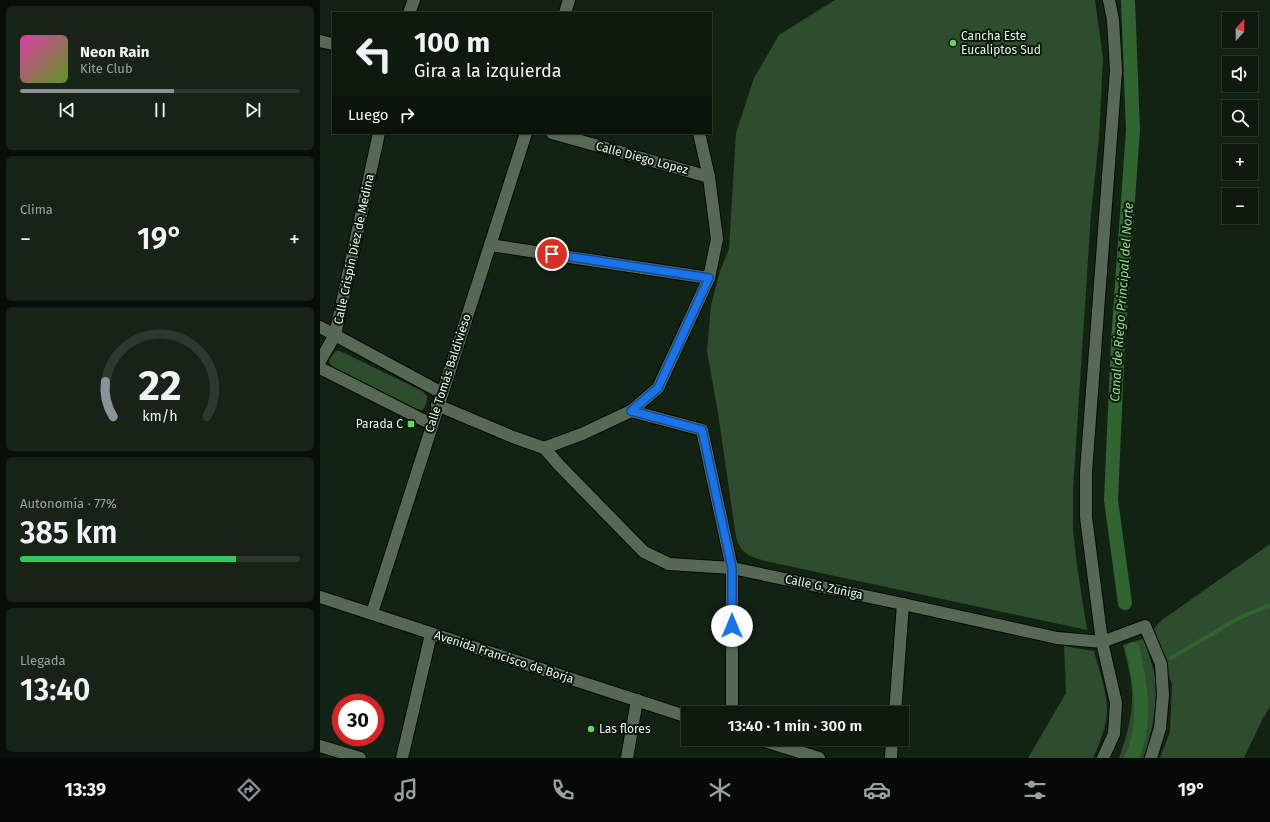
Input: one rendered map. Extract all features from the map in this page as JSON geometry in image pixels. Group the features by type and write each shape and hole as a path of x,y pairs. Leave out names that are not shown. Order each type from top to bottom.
{"street":[{"path":"409,12 414,0"},
{"path":"565,12 569,0"},
{"path":"1103,758 1114,734 1116,703 1102,642 1086,517 1086,472 1116,70 1113,20 1109,0"},
{"path":"320,41 332,44"},
{"name":"Calle Crispín Díez de Medina","path":"320,361 335,335 379,134"},
{"name":"Calle Tomás Baldivieso","path":"372,613 431,424 526,134"},
{"name":"Calle Diego Lopez","path":"556,134 709,177"},
{"path":"437,406 512,437 544,448 582,434 631,411 658,388 709,278 717,239 709,177 699,134"},
{"path":"490,245 709,278"},
{"path":"320,327 442,393"},
{"path":"320,368 431,424"},
{"path":"631,411 702,430 732,568 732,706"},
{"name":"Calle G. Zuñiga","path":"544,448 644,552 669,564 732,568 1057,638 1102,642 1145,626 1161,664 1163,695 1160,728 1152,758"},
{"name":"Avenida Francisco de Borja","path":"320,597 681,715"},
{"path":"895,706 904,604"},
{"path":"402,758 431,634"},
{"path":"627,758 637,700"},
{"path":"320,746 360,758"},
{"path":"780,746 819,758"},
{"path":"891,758 892,746"}],"green space":[{"path":"835,0 1095,0 1103,58 1099,138 1091,213 1073,490 1073,530 1087,630 765,561 746,554 738,543 707,351 711,305 720,271 729,249 736,133 754,78 779,35"},
{"path":"336,351 340,351 422,391 427,396 424,407 422,410 417,409 333,367 329,362"},
{"path":"1270,544 1270,707 1263,718 1244,758 1160,758 1170,732 1172,684 1152,631 1162,620"},
{"path":"1145,638 1154,672 1156,693 1150,737 1143,758 1119,758 1128,730 1132,701 1131,681 1123,645"},
{"path":"1064,646 1094,651 1107,703 1107,711 1102,735 1093,758 1028,758 1066,693"}],"waterway":[{"name":"Canal de Riego Principal del Norte","path":"1125,603 1111,500 1118,341 1133,130 1128,0"},
{"path":"1171,658 1239,618 1270,605"},
{"name":"Canal de Riego Principal del Norte","path":"1131,758 1136,746 1141,719 1140,690 1133,649"}],"place":[{"name":"Cancha Este Eucaliptos Sud","path":"953,43"},
{"name":"Parada C","path":"411,424"},
{"name":"Las flores","path":"591,729"}],"route":[{"path":"552,254 709,278 658,388 631,411 702,430 732,568 732,626"}]}
